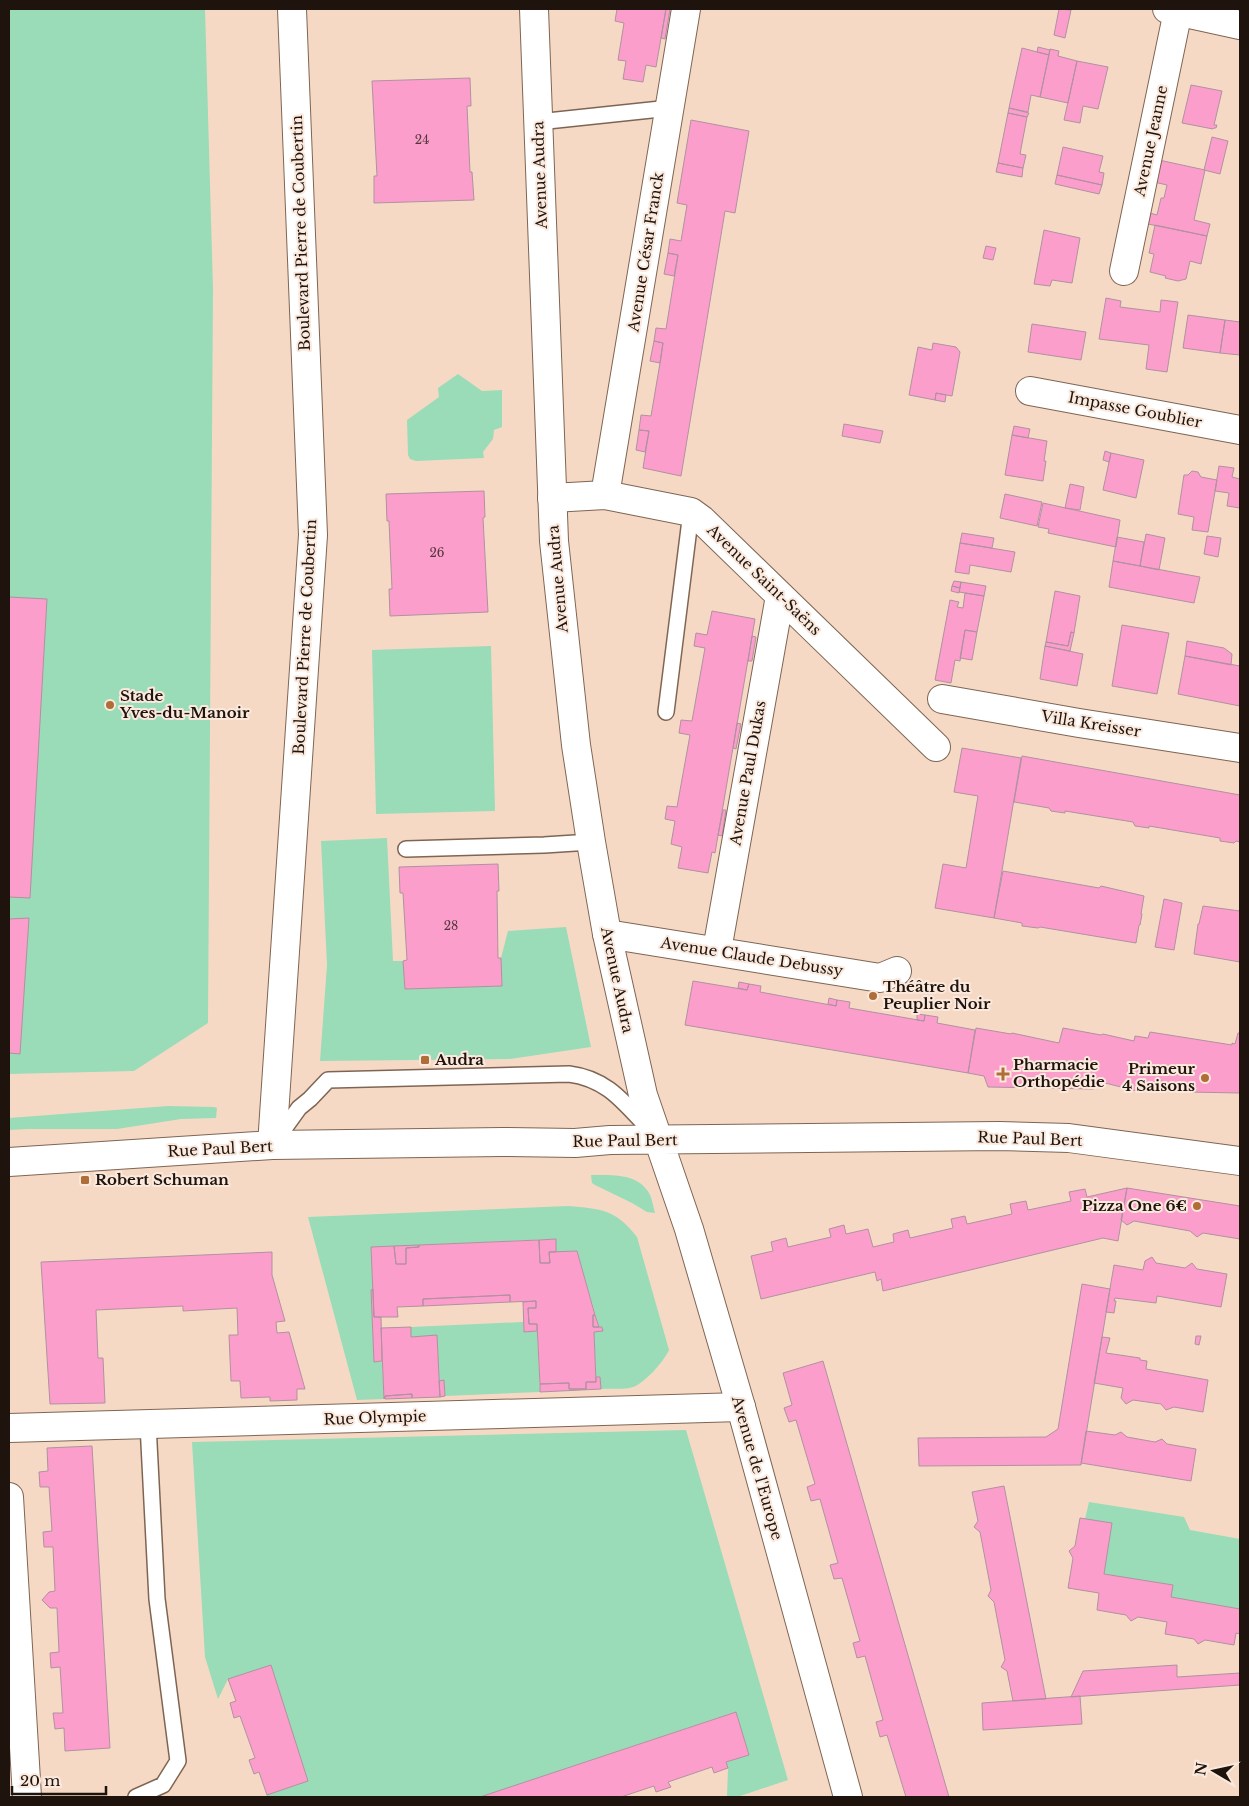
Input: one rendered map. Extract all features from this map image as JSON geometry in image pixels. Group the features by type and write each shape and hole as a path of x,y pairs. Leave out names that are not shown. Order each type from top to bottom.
{"street":[{"name":"Boulevard Pierre de Coubertin","path":"272,1145 313,535 292,9"},
{"name":"Avenue Audra","path":"534,9 552,498 557,577 565,653 590,842 607,934 643,1095 659,1140"},
{"name":"Avenue César Franck","path":"605,496 686,9"},
{"path":"1173,10 1240,25"},
{"name":"Avenue Jeanne","path":"1124,271 1173,10"},
{"name":"Impasse Goublier","path":"1030,391 1240,430"},
{"name":"Avenue Saint-Saëns","path":"552,498 605,496 691,512 702,520 936,747"},
{"name":"Avenue Paul Dukas","path":"717,950 780,596"},
{"name":"Villa Kreisser","path":"942,699 1240,748"},
{"name":"Avenue Claude Debussy","path":"607,934 717,950 880,978 897,971"},
{"name":"Rue Paul Bert","path":"9,1162 272,1145 575,1143 659,1140 999,1136 1069,1138 1238,1156"},
{"name":"Avenue de l'Europe","path":"659,1140 689,1229 741,1407 848,1797"},
{"name":"Rue Olympie","path":"9,1428 741,1407"},
{"path":"9,1497 27,1797"}],"lane":[{"path":"538,122 670,108"},
{"path":"666,712 691,512"},
{"path":"406,849 590,842"},
{"path":"272,1145 299,1108 328,1080 569,1074 584,1076 608,1087 659,1140"},
{"path":"136,1797 163,1785 178,1761 157,1599 148,1424"}],"green space":[{"name":"Stade Yves-du-Manoir","path":"9,9 205,9 213,289 208,1023 134,1071 9,1074"},
{"path":"458,374 482,391 502,390 502,427 494,430 493,439 483,452 484,458 416,461 410,459 408,455 407,420 439,397 438,388"},
{"path":"491,646 495,811 376,814 372,650"},
{"path":"387,838 393,961 403,961 405,989 502,986 501,958 508,931 566,927 591,1047 510,1059 320,1061 327,965 321,841"},
{"path":"168,1106 214,1107 217,1108 216,1118 181,1119 117,1129 9,1130 9,1118"},
{"path":"591,1175 622,1176 636,1180 649,1192 655,1213 647,1212 595,1185 592,1183"},
{"path":"568,1206 607,1212 622,1221 637,1237 669,1350 648,1377 633,1387 601,1389 600,1378 596,1377 594,1332 603,1331 603,1327 599,1327 577,1251 556,1252 555,1239 371,1247 374,1362 382,1362 384,1399 357,1400 308,1217"},
{"path":"523,1322 524,1332 537,1331 540,1392 445,1396 444,1381 439,1381 437,1336 411,1337 411,1327"},
{"path":"686,1430 788,1780 737,1797 727,1797 728,1768 726,1762 749,1754 735,1712 480,1797 265,1797 308,1781 271,1666 228,1679 218,1699 205,1657 192,1442"},
{"path":"1089,1502 1184,1517 1190,1530 1240,1539 1240,1609 1171,1597 1173,1585 1104,1574 1085,1519"}],"building":[{"path":"617,9 666,9 656,67 646,65 643,82 623,79 626,61 618,60 624,23 615,21"},
{"path":"666,9 670,9 665,39 661,38"},
{"path":"1059,9 1071,10 1065,38 1054,35"},
{"path":"1038,47 1050,50 1049,55 1037,52"},
{"path":"1022,48 1049,55 1040,97 1031,95 1028,112 1009,108"},
{"path":"1050,49 1059,51 1058,56 1077,61 1068,103 1040,97"},
{"path":"1077,61 1108,67 1098,109 1083,106 1080,123 1064,120"},
{"path":"470,78 471,106 467,106 470,172 472,172 474,200 374,203 374,176 377,176 372,81"},
{"path":"1191,85 1222,91 1214,125 1217,125 1216,128 1182,123"},
{"path":"1009,108 1029,113 1027,117 1008,113"},
{"path":"1008,113 1027,117 1020,154 1026,155 1023,168 998,163"},
{"path":"691,120 749,131 735,213 725,211 681,476 643,468 649,431 639,430 641,415 651,416 660,363 663,343 654,341 656,328 666,329 678,255 668,253 670,239 681,241 687,205 677,203"},
{"path":"1212,137 1228,141 1220,174 1204,170"},
{"path":"1063,147 1103,156 1099,172 1104,173 1102,185 1057,175"},
{"path":"1159,160 1205,170 1194,220 1210,224 1207,236 1148,224 1150,213 1157,215 1161,198 1164,198 1167,185 1154,182"},
{"path":"998,163 1023,168 1022,177 996,172"},
{"path":"1057,175 1102,185 1099,194 1055,184"},
{"path":"1155,225 1207,236 1201,264 1190,261 1186,279 1178,281 1150,272 1154,254 1149,253"},
{"path":"1044,230 1080,238 1072,283 1052,280 1050,286 1034,284"},
{"path":"986,246 996,248 993,260 983,258"},
{"path":"668,253 678,255 674,276 664,274"},
{"path":"1106,298 1121,301 1120,307 1160,312 1161,300 1178,302 1167,372 1146,369 1149,345 1099,339"},
{"path":"1188,315 1225,320 1220,353 1183,348"},
{"path":"1225,320 1240,322 1240,355 1220,353"},
{"path":"1032,324 1086,332 1081,360 1028,352"},
{"path":"654,341 663,343 660,363 650,361"},
{"path":"933,343 956,347 960,352 952,396 936,393 935,400 909,395 918,347 932,350"},
{"path":"936,393 946,395 945,402 935,400"},
{"path":"844,424 883,431 880,443 842,436"},
{"path":"1014,426 1030,429 1028,438 1012,435"},
{"path":"639,430 649,431 645,452 636,450"},
{"path":"1012,435 1047,441 1043,481 1005,475"},
{"path":"1105,451 1111,453 1109,462 1103,460"},
{"path":"1111,453 1144,460 1136,498 1103,490"},
{"path":"1219,466 1234,468 1232,477 1240,479 1240,508 1227,506 1229,493 1215,491"},
{"path":"1192,471 1198,472 1201,477 1217,480 1208,532 1192,530 1194,517 1178,514 1184,475 1188,475"},
{"path":"1070,484 1084,487 1080,510 1065,508"},
{"path":"484,491 485,517 483,518 488,612 390,616 389,589 392,589 386,494"},
{"path":"1005,494 1042,502 1037,526 1000,518"},
{"path":"1043,503 1120,520 1116,547 1048,533 1049,529 1038,527"},
{"path":"962,533 994,538 992,548 960,543"},
{"path":"1146,534 1165,538 1159,570 1140,566"},
{"path":"1207,536 1221,538 1218,557 1204,554"},
{"path":"1117,537 1144,542 1140,566 1113,561"},
{"path":"960,543 1015,552 1011,572 970,565 969,574 955,572"},
{"path":"1113,561 1200,577 1194,603 1109,587"},
{"path":"954,581 961,582 960,588 952,586"},
{"path":"961,582 986,586 984,596 959,592"},
{"path":"952,586 960,588 959,593 951,591"},
{"path":"1055,591 1080,596 1074,633 1071,632 1068,646 1046,642"},
{"path":"965,593 984,596 977,632 965,630 960,661 955,660 951,683 935,680 950,600 959,602 957,607 963,608"},
{"path":"9,597 47,599 30,898 9,897"},
{"path":"712,611 755,619 715,853 712,852 708,873 678,868 682,847 671,844 675,821 665,819 667,806 677,807 690,735 679,733 681,720 692,721 705,648 694,646 696,633 707,635"},
{"path":"1122,625 1169,633 1157,694 1112,686"},
{"path":"965,630 977,632 972,660 960,658"},
{"path":"1071,632 1074,633 1070,651 1045,646 1046,642 1068,646"},
{"path":"752,636 756,637 752,661 748,661"},
{"path":"1187,641 1224,648 1232,654 1231,665 1185,656"},
{"path":"1045,646 1083,654 1077,686 1040,679"},
{"path":"1185,656 1240,666 1240,706 1178,694"},
{"path":"737,723 741,724 736,749 733,748"},
{"path":"962,748 1021,758 994,918 935,908 943,864 966,868 978,796 954,792"},
{"path":"1022,756 1240,795 1240,842 1220,841 1220,838 1149,826 1149,828 1135,826 1133,822 1065,811 1065,813 1051,811 1049,808 1014,802"},
{"path":"723,810 726,810 722,836 718,835"},
{"path":"498,864 498,958 501,958 502,986 405,989 403,961 407,960 403,893 400,893 399,867"},
{"path":"1003,871 1099,888 1101,886 1144,896 1136,943 1040,927 1022,926 1022,923 994,918"},
{"path":"1164,899 1182,903 1174,950 1155,947"},
{"path":"1203,906 1240,911 1240,962 1194,954 1198,924"},
{"path":"29,918 20,1054 9,1053 9,919"},
{"path":"693,981 747,990 749,984 761,986 760,992 836,1006 837,1000 850,1002 849,1008 924,1021 925,1015 938,1017 937,1023 975,1030 968,1073 685,1025"},
{"path":"739,982 749,984 747,990 738,988"},
{"path":"829,998 837,1000 836,1006 828,1004"},
{"path":"917,1014 925,1015 924,1021 917,1020"},
{"path":"976,1028 1059,1043 1063,1028 1134,1041 1135,1036 1148,1038 1150,1032 1232,1045 1232,1043 1235,1044 1238,1033 1240,1033 1240,1093 1188,1092 1184,1090 1182,1085 1156,1080 1145,1091 1137,1091 1101,1082 1099,1086 1093,1089 988,1087 984,1076 968,1073"},
{"path":"1127,1188 1240,1206 1240,1239 1203,1233 1197,1237 1190,1231 1134,1221 1127,1225 1121,1220"},
{"path":"1127,1188 1118,1241 1103,1238 883,1291 881,1279 877,1281 875,1272 761,1299 751,1256 773,1251 771,1242 786,1238 788,1247 831,1237 829,1229 844,1225 846,1234 868,1229 873,1247 894,1242 893,1234 908,1230 910,1238 953,1228 951,1219 965,1216 967,1224 1012,1214 1010,1204 1026,1201 1028,1210 1071,1201 1069,1192 1085,1189 1087,1197"},
{"path":"556,1239 556,1252 549,1252 550,1263 540,1263 539,1240"},
{"path":"539,1240 540,1263 550,1263 549,1252 577,1251 595,1315 593,1315 593,1327 602,1327 603,1331 594,1332 596,1382 586,1382 586,1389 569,1389 569,1383 540,1384 537,1324 529,1324 528,1308 536,1308 536,1301 510,1302 510,1295 423,1299 423,1306 397,1307 398,1317 374,1317 371,1247 394,1246 396,1264 406,1264 406,1248 419,1247 419,1245"},
{"path":"419,1245 419,1247 406,1248 406,1264 396,1264 394,1246"},
{"path":"272,1252 272,1275 285,1321 276,1322 277,1333 289,1332 305,1389 297,1389 297,1400 270,1401 270,1397 241,1398 240,1381 231,1381 229,1335 238,1335 237,1308 183,1311 183,1306 96,1310 98,1358 103,1358 105,1403 50,1404 41,1262"},
{"path":"1152,1257 1156,1263 1185,1268 1192,1263 1197,1269 1227,1274 1221,1307 1157,1296 1156,1303 1115,1298 1114,1313 1106,1312 1114,1265 1143,1270 1145,1261"},
{"path":"1082,1284 1110,1289 1081,1465 919,1466 918,1438 1046,1437 1058,1429"},
{"path":"373,1289 374,1317 381,1317 382,1361 374,1362 371,1290"},
{"path":"510,1295 510,1302 423,1306 423,1299"},
{"path":"536,1301 536,1308 528,1308 529,1324 537,1324 537,1331 524,1332 523,1302"},
{"path":"593,1315 595,1315 599,1327 593,1327"},
{"path":"411,1327 411,1337 437,1335 440,1397 412,1398 412,1394 385,1396 384,1399 381,1328"},
{"path":"1196,1336 1201,1336 1199,1345 1195,1344"},
{"path":"1102,1337 1110,1338 1106,1353 1140,1358 1140,1360 1147,1361 1146,1369 1208,1380 1203,1412 1174,1407 1166,1410 1161,1404 1133,1400 1126,1404 1121,1398 1123,1388 1094,1383"},
{"path":"823,1361 949,1797 906,1797 887,1735 880,1737 876,1722 883,1720 865,1656 857,1658 853,1643 860,1641 842,1578 834,1579 830,1565 838,1563 820,1499 811,1501 807,1487 815,1484 796,1420 789,1422 784,1408 792,1405 783,1373"},
{"path":"596,1377 600,1377 601,1389 540,1392 540,1384 569,1383 569,1389 586,1389 586,1382 596,1382"},
{"path":"444,1380 445,1396 440,1397 439,1381"},
{"path":"412,1394 412,1398 385,1399 385,1396"},
{"path":"1086,1431 1115,1435 1121,1432 1127,1437 1155,1442 1162,1439 1167,1444 1196,1449 1191,1481 1081,1463"},
{"path":"92,1446 110,1748 65,1751 64,1728 55,1729 53,1713 63,1713 60,1667 51,1668 50,1653 59,1652 57,1608 50,1608 42,1600 49,1592 55,1591 53,1547 44,1547 43,1532 52,1531 49,1487 40,1487 39,1472 48,1471 47,1448"},
{"path":"1004,1486 1046,1699 1013,1701 1007,1671 1001,1667 1005,1660 994,1602 988,1596 991,1590 980,1532 974,1527 978,1521 972,1492"},
{"path":"1080,1518 1112,1523 1104,1574 1173,1585 1171,1597 1240,1609 1240,1634 1236,1633 1234,1645 1205,1640 1198,1644 1194,1639 1165,1634 1167,1622 1138,1617 1131,1621 1126,1615 1097,1610 1099,1593 1068,1588 1073,1558 1069,1551 1075,1546"},
{"path":"271,1665 308,1781 267,1795 259,1772 254,1774 249,1760 255,1758 240,1716 234,1718 230,1703 236,1701 228,1679"},
{"path":"1177,1665 1177,1677 1240,1673 1240,1685 1071,1697 1083,1671"},
{"path":"1080,1696 1082,1724 983,1730 982,1703"},
{"path":"736,1712 749,1755 726,1762 728,1768 714,1773 712,1767 668,1782 671,1787 656,1792 654,1786 621,1797 480,1797"}],"place":[{"name":"Stade Yves-du-Manoir","path":"110,705"},
{"name":"Théâtre du Peuplier Noir","path":"873,996"},
{"name":"Audra","path":"425,1060"},
{"name":"Pharmacie Orthopédie","path":"1003,1074"},
{"name":"Primeur 4 Saisons","path":"1205,1078"},
{"name":"Robert Schuman","path":"85,1180"},
{"name":"Pizza One 6€","path":"1197,1206"}]}
